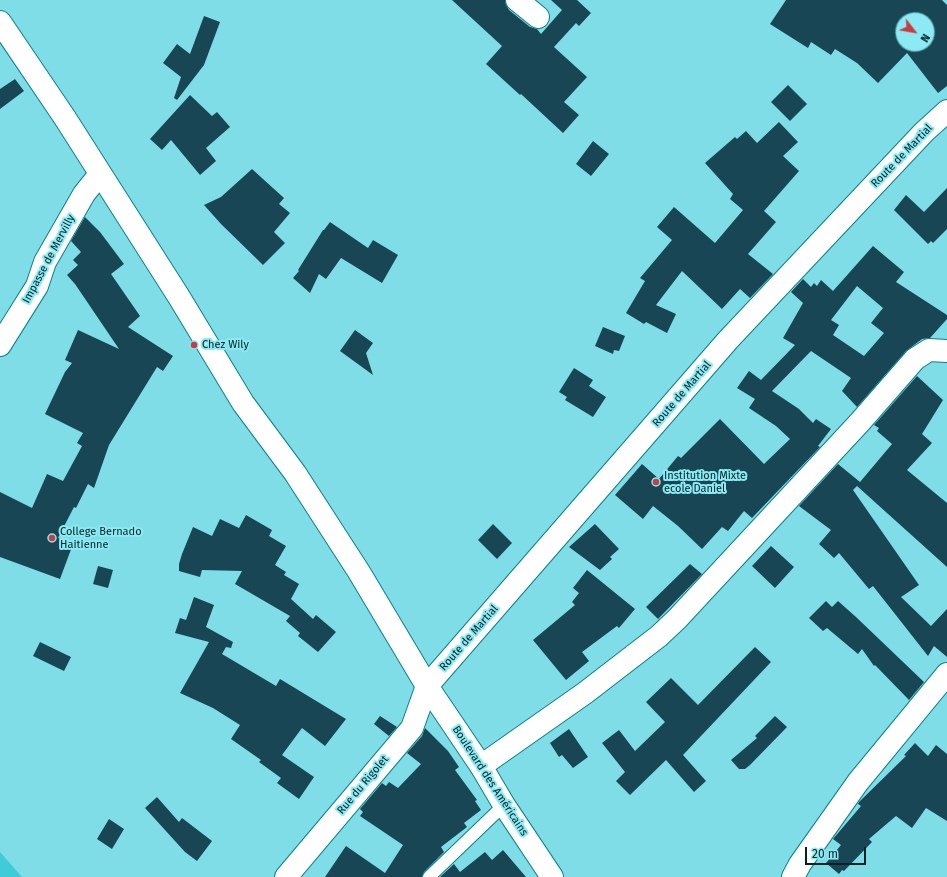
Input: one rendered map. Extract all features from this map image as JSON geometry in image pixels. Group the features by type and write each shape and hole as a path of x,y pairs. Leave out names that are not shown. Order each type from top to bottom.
{"street":[{"path":"517,0 538,17"},
{"name":"Boulevard des Américains","path":"0,22 65,118 179,297 243,403 295,473 427,686 481,766 504,805 552,877"},
{"name":"Route de Martial","path":"427,686 728,340 924,132 947,111"},
{"name":"Impasse de Mervilly","path":"0,345 37,286 45,262 84,194 100,174"},
{"path":"481,766 585,693 659,636 677,619 860,422 915,359 929,350 947,351"},
{"path":"793,877 800,864 858,782 947,674"},
{"name":"Rue du Rigolet","path":"286,877 412,728 427,686"}],"lane":[{"path":"429,877 504,805"}],"shaded area":[{"path":"0,852 22,877 0,877"}],"building":[{"path":"452,0 505,0 509,10 530,27 537,29 541,34 562,10 551,0 577,0 591,13 579,26 576,23 554,47 587,77 564,102 579,115 563,133 486,64 502,46"},
{"path":"786,0 942,0 947,5 947,86 938,93 907,53 878,83 857,63 835,49 831,55 811,42 808,48 770,24"},
{"path":"204,16 220,22 204,65 177,100 174,98 181,77 163,63 177,44 190,54"},
{"path":"15,79 24,91 0,109 0,89"},
{"path":"788,85 807,104 790,121 771,102"},
{"path":"190,95 212,116 217,112 230,127 206,148 216,161 200,175 171,140 162,150 150,139"},
{"path":"779,122 798,142 783,156 799,171 764,211 776,222 748,254 773,274 750,298 740,289 722,309 682,271 656,305 676,314 667,333 646,322 644,324 626,313 645,281 640,278 672,240 657,227 674,207 715,243 743,210 730,199 733,194 705,163 735,137 737,139 746,131 757,143"},
{"path":"593,141 609,154 591,176 576,164"},
{"path":"252,169 284,198 279,204 290,213 274,232 285,243 263,265 221,224 204,205 221,197"},
{"path":"947,188 947,229 933,243 931,241 928,244 894,210 906,195 924,212"},
{"path":"85,217 100,232 124,264 111,274 140,316 128,327 173,356 163,371 157,367 109,445 94,488 88,484 58,538 73,544 60,579 0,557 0,492 32,508 47,474 63,481 82,446 77,443 83,433 45,414 65,372 72,363 65,360 78,330 119,349 75,284 67,275 78,265 73,260 81,252 71,241"},
{"path":"330,222 368,248 373,240 398,255 382,283 341,258 326,279 319,274 310,293 293,278 299,271 298,270 323,230"},
{"path":"873,246 904,272 896,282 947,315 947,319 930,338 922,339 906,351 857,407 842,391 851,378 811,351 772,391 799,409 813,423 816,419 831,429 818,446 820,447 752,518 744,511 728,531 722,527 702,549 678,526 653,506 643,519 615,495 642,464 659,479 678,456 681,458 720,419 764,464 790,439 776,426 749,408 755,399 737,388 749,371 761,380 795,345 783,338 803,303 791,292 803,279 811,287 814,283 817,286 821,280 833,291","holes":["857,286 883,308 871,323 884,333 864,356 833,335 839,325 831,320"]},
{"path":"603,327 625,336 619,351 614,350 613,354 595,346"},
{"path":"355,330 373,343 366,353 373,375 340,351"},
{"path":"574,368 593,380 589,386 606,397 593,417 565,400 567,397 559,392"},
{"path":"917,376 943,400 922,434 932,443 907,470 947,503 947,567 857,486 853,490 919,585 901,597 931,626 947,609 947,657 934,646 928,656 873,586 869,589 839,553 834,558 819,544 831,530 799,506 838,464 860,482 892,444 877,431 879,428 874,425"},
{"path":"246,515 272,530 269,536 286,546 275,565 286,572 284,575 299,584 291,599 313,619 316,615 336,632 318,652 298,636 300,633 286,621 290,616 235,584 242,571 202,570 200,577 179,571 179,564 182,554 193,527 212,536 220,519 239,528"},
{"path":"493,524 512,543 497,559 478,540"},
{"path":"595,524 619,549 610,557 612,559 600,570 569,547"},
{"path":"771,546 794,567 775,588 752,566"},
{"path":"690,564 702,574 658,619 646,607"},
{"path":"98,566 113,570 108,588 93,584"},
{"path":"587,570 635,609 619,628 617,626 582,652 589,661 566,680 533,640 575,605 572,602 579,593 573,588"},
{"path":"194,597 214,605 206,627 233,642 231,648 226,647 222,654 276,686 280,679 346,719 325,746 302,728 282,755 314,777 299,799 277,783 281,778 259,762 261,760 231,739 240,725 213,708 180,693 209,642 175,633 180,618 186,620"},
{"path":"826,601 832,607 838,601 924,682 909,700 875,665 874,666 862,649 858,654 827,628 823,631 809,618"},
{"path":"40,642 71,657 64,671 33,656"},
{"path":"755,647 771,662 683,755 706,781 694,792 666,760 630,795 616,781 625,772 602,743 619,730 635,751 665,722 646,702 671,678 698,705"},
{"path":"380,716 397,727 389,736 374,724"},
{"path":"775,716 787,727 750,765 745,769 739,769 731,760 757,738 755,736"},
{"path":"425,728 448,751 459,767 455,770 477,800 475,801 481,810 464,823 467,827 441,847 444,852 424,872 422,877 325,877 346,846 385,873 403,845 360,816 363,812 360,809 382,783 386,786 389,782 398,788 421,764 407,753 422,736"},
{"path":"569,729 588,757 573,768 562,755 559,757 550,743"},
{"path":"915,743 928,756 936,745 947,754 947,821 926,808 912,828 896,816 869,839 872,842 844,871 842,870 839,874 826,863 841,845 833,839 861,806 858,804 859,802 906,756 904,755"},
{"path":"157,797 179,822 182,818 212,841 197,861 185,852 145,808"},
{"path":"109,819 124,829 112,849 97,839"},
{"path":"503,850 526,877 440,877 454,864 460,872 485,852 492,860"}],"place":[{"name":"Chez Wily","path":"194,345"},
{"name":"Institution Mixte ecole Daniel","path":"656,482"},
{"name":"College Bernado Haitienne","path":"52,538"}]}
